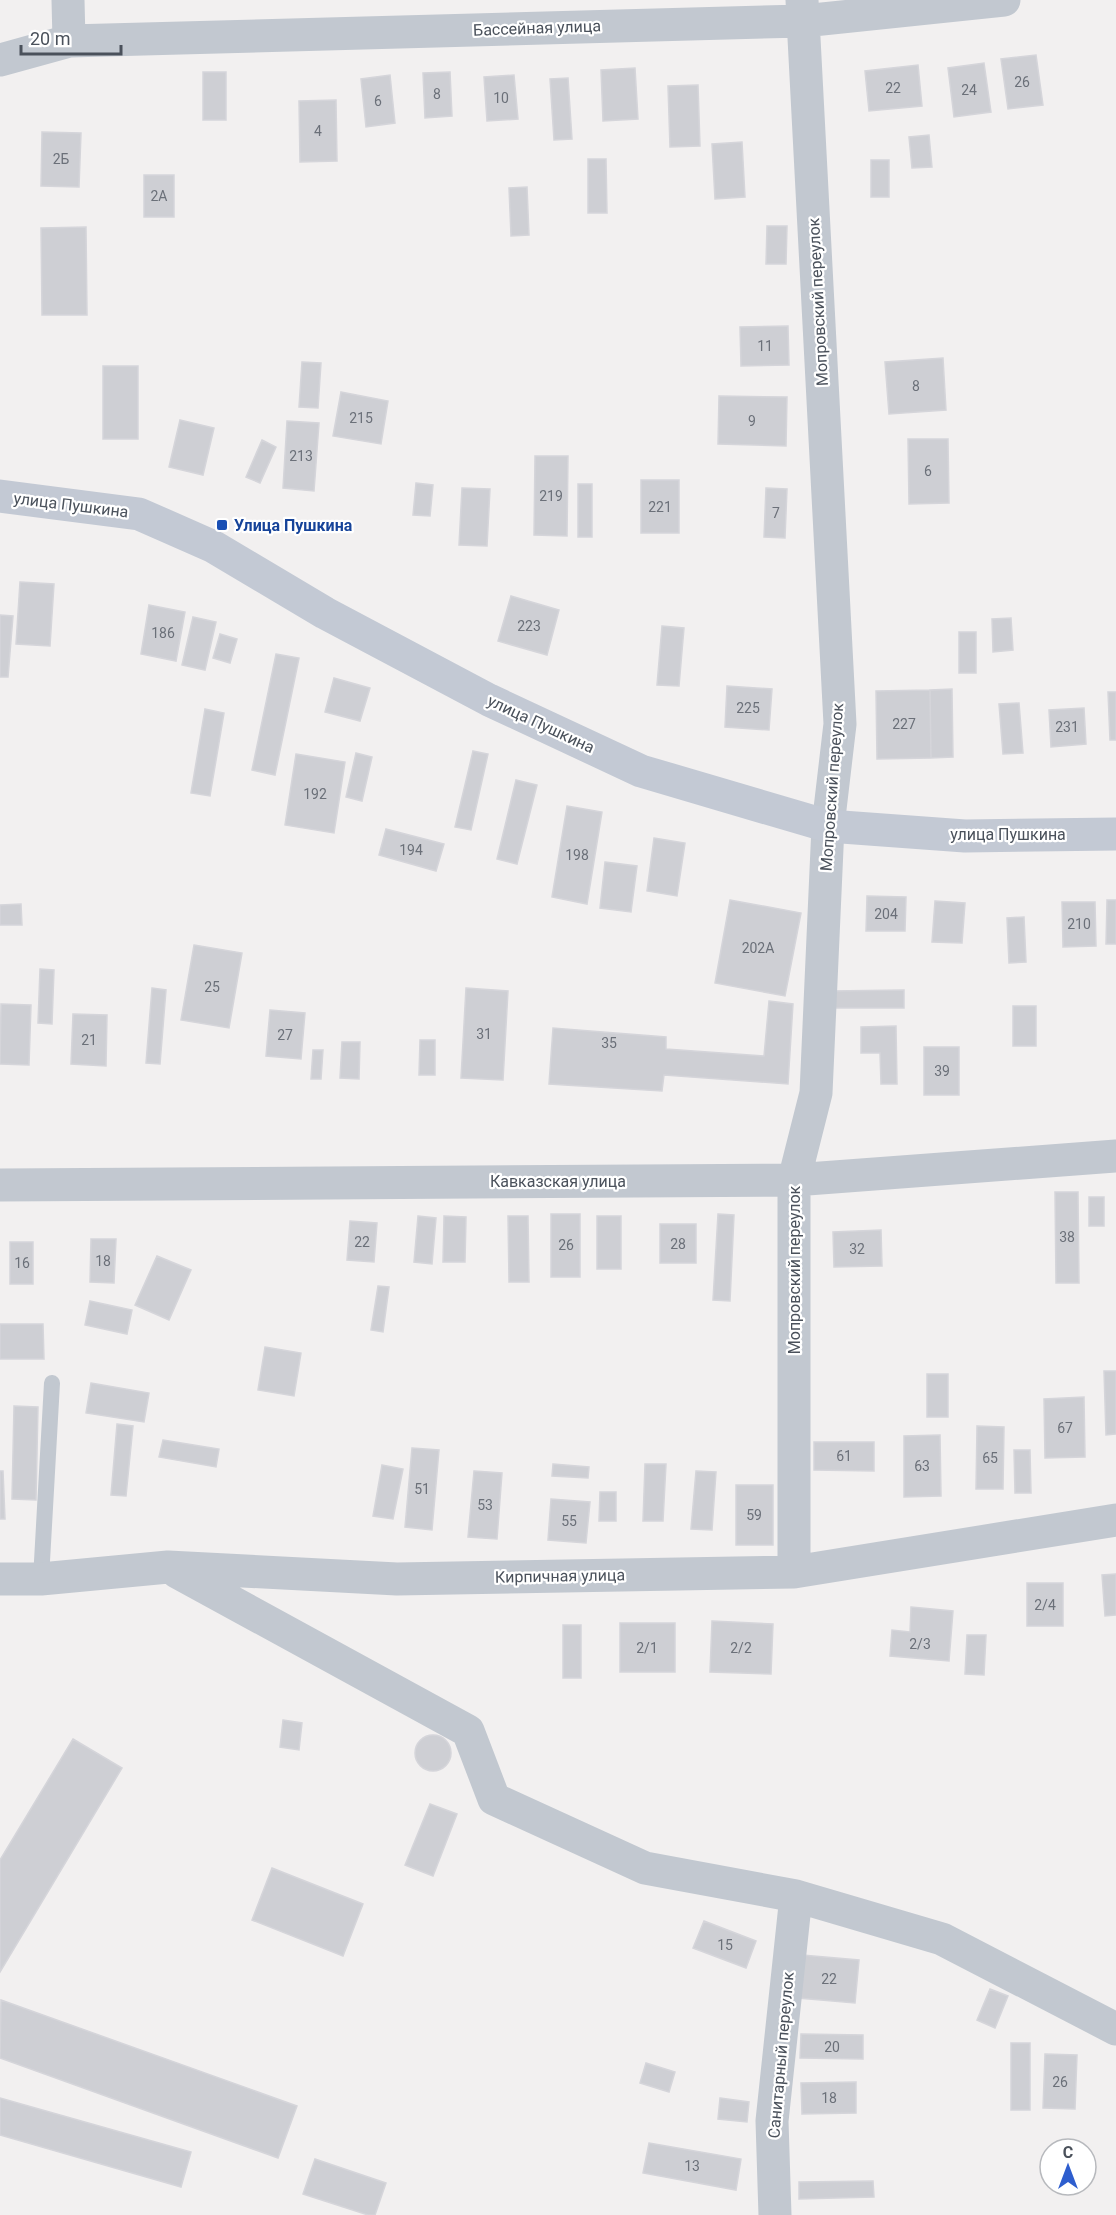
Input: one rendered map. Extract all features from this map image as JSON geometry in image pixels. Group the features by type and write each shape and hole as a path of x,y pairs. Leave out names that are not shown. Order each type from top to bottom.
{"main road":[{"name":"улица Пушкина","path":"0,496 139,514 214,548 325,613 489,700 641,771 828,826 965,836 1116,834"}],"street":[{"path":"0,60 69,40 68,0"},
{"name":"Бассейная улица","path":"69,40 1004,0"},
{"name":"Мопровский переулок","path":"794,1572 794,1180 816,1093 828,826 840,723 802,10"},
{"name":"Кавказская улица","path":"0,1185 794,1180 1116,1156"},
{"name":"Кирпичная улица","path":"0,1579 40,1579 168,1567 397,1579 794,1572 1116,1520"},
{"path":"168,1567 468,1731 494,1799 645,1868 796,1896 942,1939 1116,2029"},
{"name":"Санитарный переулок","path":"775,2215 772,2121 796,1896"}],"lane":[{"path":"40,1579 52,1383"}],"building":[{"path":"1036,55 1043,105 1008,109 1001,59"},
{"path":"984,63 991,112 954,117 948,68"},
{"path":"918,65 922,106 869,111 865,71"},
{"path":"635,68 638,119 603,121 601,70"},
{"path":"203,72 226,72 226,120 203,120"},
{"path":"450,72 452,116 425,118 423,73"},
{"path":"390,75 395,123 366,127 361,79"},
{"path":"514,75 518,119 487,121 484,77"},
{"path":"568,78 572,139 554,140 550,79"},
{"path":"698,85 700,146 670,147 668,86"},
{"path":"336,100 337,161 300,162 299,101"},
{"path":"42,132 81,133 79,187 41,186"},
{"path":"929,135 932,167 912,168 909,137"},
{"path":"742,142 745,197 715,199 712,144"},
{"path":"588,159 606,159 607,213 588,213"},
{"path":"871,160 889,160 889,197 871,197"},
{"path":"144,175 174,175 174,217 144,217"},
{"path":"527,187 529,235 511,236 509,188"},
{"path":"767,226 787,226 786,264 766,264"},
{"path":"86,227 87,315 42,315 41,228"},
{"path":"788,326 789,365 741,366 740,327"},
{"path":"943,358 946,410 889,414 885,362"},
{"path":"302,362 321,363 318,408 299,407"},
{"path":"103,366 138,366 138,439 103,439"},
{"path":"341,392 388,401 381,444 333,436"},
{"path":"719,396 787,397 786,446 718,444"},
{"path":"180,420 214,428 203,475 169,467"},
{"path":"287,421 319,423 314,491 283,488"},
{"path":"908,439 948,439 949,503 909,504"},
{"path":"262,440 276,447 260,483 246,477"},
{"path":"535,456 568,456 567,536 534,535"},
{"path":"641,480 679,480 679,533 641,533"},
{"path":"416,483 433,485 430,516 413,515"},
{"path":"578,484 592,484 592,537 578,537"},
{"path":"462,488 490,489 487,546 459,545"},
{"path":"766,488 787,489 785,538 764,537"},
{"path":"20,582 54,584 50,646 16,644"},
{"path":"511,596 559,610 547,655 498,641"},
{"path":"149,605 185,612 176,661 141,654"},
{"path":"0,615 13,616 8,677 0,677"},
{"path":"193,617 216,622 205,670 182,665"},
{"path":"1011,618 1013,650 993,652 992,619"},
{"path":"662,626 684,628 679,686 657,685"},
{"path":"959,632 976,632 976,673 959,673"},
{"path":"220,634 237,639 230,663 213,658"},
{"path":"276,654 299,658 275,775 252,770"},
{"path":"334,678 370,688 360,721 325,712"},
{"path":"727,686 772,689 769,730 725,727"},
{"path":"952,689 953,757 931,758 930,690"},
{"path":"930,690 931,758 877,759 876,691"},
{"path":"1108,692 1116,692 1116,740 1110,740"},
{"path":"1019,703 1023,753 1003,754 999,704"},
{"path":"1084,708 1086,744 1051,747 1049,710"},
{"path":"205,709 224,713 210,796 191,793"},
{"path":"473,751 488,754 471,830 455,827"},
{"path":"356,753 372,757 362,801 346,797"},
{"path":"296,754 345,762 334,833 285,825"},
{"path":"516,780 537,785 517,864 497,859"},
{"path":"567,806 602,812 587,904 552,897"},
{"path":"386,829 444,844 436,871 379,855"},
{"path":"654,838 685,843 677,896 647,891"},
{"path":"605,862 637,866 631,912 600,908"},
{"path":"867,896 906,897 905,931 866,931"},
{"path":"730,900 801,913 785,996 715,983"},
{"path":"1107,900 1116,900 1116,944 1106,944"},
{"path":"935,901 965,903 962,943 932,942"},
{"path":"1062,902 1095,902 1096,946 1063,947"},
{"path":"21,904 22,925 0,925 0,905"},
{"path":"1024,917 1026,962 1009,963 1007,918"},
{"path":"194,945 242,953 229,1028 181,1020"},
{"path":"40,969 54,970 52,1024 38,1023"},
{"path":"152,988 166,990 160,1064 146,1063"},
{"path":"466,988 508,991 503,1080 461,1078"},
{"path":"904,990 904,1008 831,1008 831,991"},
{"path":"769,1001 793,1004 788,1084 664,1075 662,1091 549,1084 553,1028 666,1037 666,1049 764,1056"},
{"path":"1,1004 31,1005 29,1065 0,1064"},
{"path":"1013,1006 1036,1006 1036,1046 1013,1046"},
{"path":"270,1010 305,1013 301,1059 266,1056"},
{"path":"73,1014 107,1015 106,1066 71,1064"},
{"path":"896,1026 897,1084 881,1084 880,1053 861,1053 861,1027"},
{"path":"420,1040 435,1040 435,1075 419,1075"},
{"path":"342,1042 360,1042 359,1079 340,1078"},
{"path":"924,1047 959,1047 959,1095 924,1095"},
{"path":"313,1050 323,1050 321,1079 311,1079"},
{"path":"1055,1192 1078,1192 1079,1283 1056,1283"},
{"path":"1089,1197 1104,1197 1104,1226 1089,1226"},
{"path":"551,1214 580,1214 580,1277 551,1277"},
{"path":"718,1214 734,1215 730,1301 713,1300"},
{"path":"418,1216 436,1218 432,1264 414,1262"},
{"path":"444,1216 466,1217 465,1262 443,1262"},
{"path":"508,1216 528,1216 529,1282 509,1282"},
{"path":"597,1216 621,1216 621,1269 597,1269"},
{"path":"350,1221 377,1223 374,1262 347,1260"},
{"path":"660,1224 696,1224 696,1263 660,1263"},
{"path":"881,1230 882,1266 834,1267 833,1232"},
{"path":"91,1239 116,1239 114,1283 90,1282"},
{"path":"10,1242 33,1242 33,1284 10,1284"},
{"path":"157,1256 191,1270 169,1320 135,1305"},
{"path":"378,1286 389,1287 383,1332 371,1330"},
{"path":"90,1301 132,1310 127,1334 85,1325"},
{"path":"0,1324 43,1324 44,1359 0,1359"},
{"path":"265,1347 301,1353 294,1396 258,1390"},
{"path":"1104,1371 1116,1371 1116,1434 1106,1435"},
{"path":"927,1374 948,1374 948,1417 927,1417"},
{"path":"91,1383 149,1393 144,1422 86,1413"},
{"path":"1084,1397 1085,1457 1045,1458 1044,1399"},
{"path":"14,1406 38,1407 36,1500 12,1499"},
{"path":"117,1424 133,1426 126,1496 111,1495"},
{"path":"977,1426 1004,1427 1003,1489 976,1489"},
{"path":"940,1435 941,1496 904,1497 904,1436"},
{"path":"163,1440 219,1449 216,1467 159,1457"},
{"path":"814,1442 874,1442 874,1471 814,1470"},
{"path":"412,1448 439,1450 432,1530 405,1527"},
{"path":"1014,1450 1030,1450 1031,1493 1015,1493"},
{"path":"553,1464 589,1467 588,1478 552,1476"},
{"path":"645,1464 666,1464 663,1521 643,1521"},
{"path":"382,1465 403,1469 393,1519 373,1516"},
{"path":"0,1471 3,1471 5,1519 0,1519"},
{"path":"474,1471 502,1473 497,1539 468,1537"},
{"path":"696,1471 716,1472 712,1530 691,1529"},
{"path":"736,1485 773,1485 773,1545 736,1545"},
{"path":"600,1492 616,1492 616,1521 599,1521"},
{"path":"551,1499 590,1502 586,1543 548,1540"},
{"path":"1116,1574 1116,1615 1105,1616 1102,1575"},
{"path":"1027,1583 1063,1583 1063,1626 1027,1626"},
{"path":"911,1607 953,1611 949,1661 890,1656 892,1630 910,1632"},
{"path":"712,1621 773,1624 771,1674 710,1672"},
{"path":"620,1623 675,1623 675,1672 620,1672"},
{"path":"563,1625 581,1625 581,1678 563,1678"},
{"path":"967,1635 986,1635 984,1675 965,1674"},
{"path":"283,1720 302,1723 299,1750 280,1747"},
{"path":"433,1735 446,1740 451,1753 446,1766 433,1771 420,1766 415,1753 420,1740"},
{"path":"73,1739 122,1768 0,1972 0,1860"},
{"path":"430,1804 457,1814 433,1876 405,1865"},
{"path":"272,1868 363,1904 343,1956 252,1920"},
{"path":"704,1921 756,1941 746,1968 693,1948"},
{"path":"802,1955 859,1960 855,2003 798,1998"},
{"path":"990,1989 1008,1996 995,2028 977,2020"},
{"path":"1,2000 297,2106 278,2158 0,2058"},
{"path":"801,2034 863,2035 863,2059 800,2058"},
{"path":"1011,2043 1030,2043 1030,2110 1011,2110"},
{"path":"1045,2054 1077,2055 1075,2109 1043,2108"},
{"path":"646,2063 675,2072 669,2092 640,2083"},
{"path":"856,2082 856,2113 802,2114 801,2083"},
{"path":"0,2098 191,2152 181,2187 0,2135"},
{"path":"720,2098 749,2102 747,2122 718,2119"},
{"path":"649,2143 741,2159 736,2190 643,2173"},
{"path":"315,2159 386,2183 375,2215 368,2215 303,2194"},
{"path":"873,2181 874,2197 799,2199 799,2182"}],"place":[{"name":"Улица Пушкина","path":"222,525"}]}
